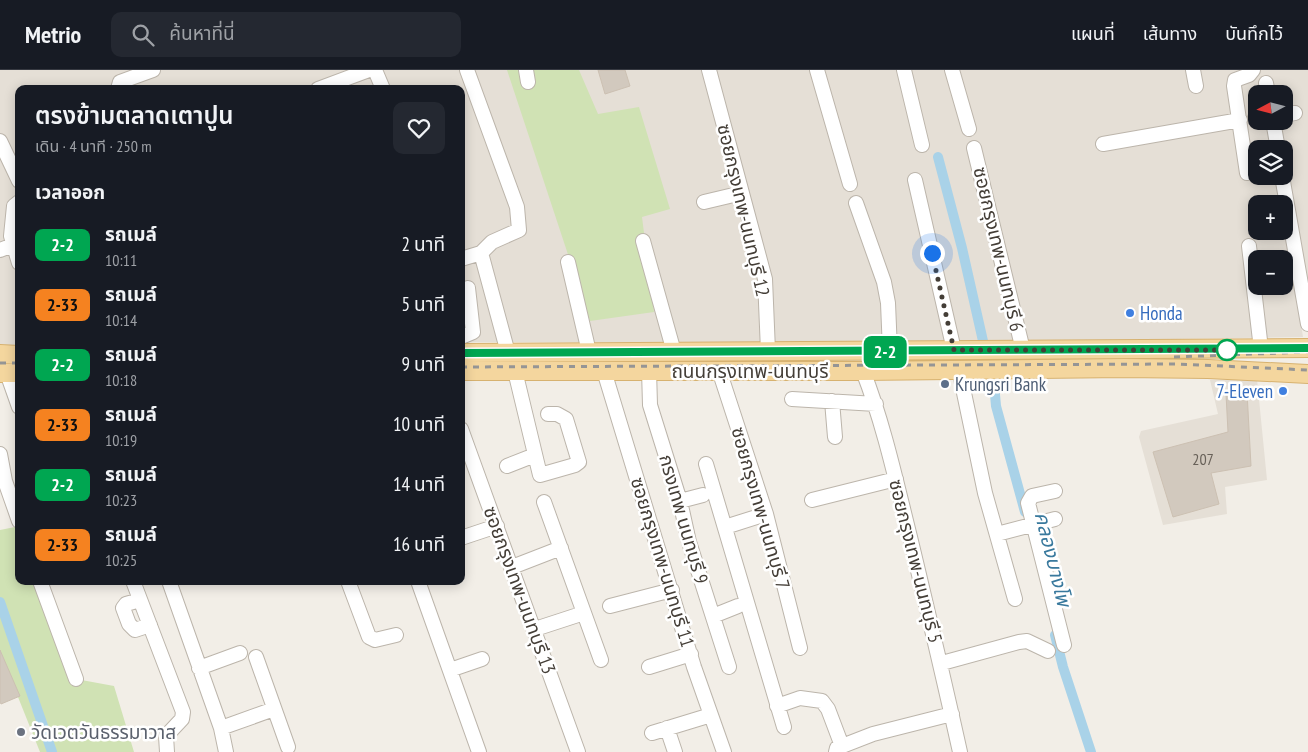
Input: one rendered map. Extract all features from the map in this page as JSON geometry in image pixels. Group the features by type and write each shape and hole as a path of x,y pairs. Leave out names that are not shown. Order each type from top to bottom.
{"main road":[{"name":"ถนนกรุงเทพ-นนทบุรี","path":"465,353 890,352 1308,348"},
{"path":"954,350 956,369"},
{"path":"0,354 15,355"},
{"name":"ถนนกรุงเทพ-นนทบุรี","path":"465,371 863,371 1189,368 1308,374"}],"street":[{"path":"119,85 120,82 152,70"},
{"path":"329,85 369,70"},
{"path":"375,70 381,85"},
{"path":"465,258 481,253 492,242 519,230 517,207 467,70"},
{"name":"ซอยกรุงเทพ-นนทบุรี 12","path":"710,70 765,279 768,351"},
{"path":"817,70 850,184"},
{"path":"904,70 922,145"},
{"path":"952,70 969,129"},
{"path":"1194,70 1196,86"},
{"path":"1247,173 1235,80 1248,75 1253,70"},
{"path":"1103,144 1240,120"},
{"path":"0,141 15,173"},
{"name":"ซอยกรุงเทพ-นนทบุรี 6","path":"974,148 1023,350"},
{"path":"914,180 954,350"},
{"path":"1284,185 1308,324"},
{"path":"704,202 742,193"},
{"path":"856,204 884,282 888,303 890,352"},
{"path":"15,205 11,236 6,248 15,258"},
{"path":"643,241 674,352"},
{"path":"1250,246 1261,349"},
{"path":"481,253 508,353"},
{"path":"568,262 588,352"},
{"path":"465,335 473,332 468,288"},
{"path":"956,369 985,493 1015,599"},
{"name":"กรงเทพ นนทบุรี 9","path":"649,370 650,405 729,667"},
{"name":"ซอยกรุงเทพ-นนทบุรี 7","path":"719,370 766,514 800,648"},
{"path":"515,371 540,475 576,465 579,462 566,419 557,414 548,414"},
{"name":"ซอยกรุงเทพ-นนทบุรี 11","path":"604,371 691,654 724,752"},
{"name":"ซอยกรุงเทพ-นนทบุรี 5","path":"863,371 876,404 896,479 942,663 960,752"},
{"path":"9,373 15,393"},
{"path":"792,399 876,404"},
{"path":"832,401 835,437"},
{"name":"ซอยกรุงเทพ-นนทบุรี 13","path":"465,440 578,752"},
{"path":"0,454 5,481 15,510"},
{"path":"507,466 535,455"},
{"path":"706,464 784,727"},
{"path":"812,500 896,479"},
{"path":"1055,491 1030,498 1028,503 1031,526 1064,645"},
{"path":"680,501 703,495"},
{"path":"544,502 601,660"},
{"path":"725,527 766,514"},
{"path":"997,534 1055,519"},
{"path":"465,537 497,526"},
{"path":"512,567 561,548"},
{"path":"41,585 76,679"},
{"path":"134,585 183,712 182,719 166,736 167,752"},
{"path":"170,585 221,728 226,752"},
{"path":"350,585 369,637 375,640 396,635"},
{"path":"419,585 479,752"},
{"path":"610,606 672,590"},
{"path":"140,600 126,604 124,608 125,615 133,629 150,625"},
{"path":"714,616 738,606"},
{"path":"534,629 584,613"},
{"path":"942,663 1027,641 1048,650"},
{"path":"199,668 240,653"},
{"path":"649,667 691,654"},
{"path":"256,657 288,747"},
{"path":"450,670 482,660"},
{"path":"778,706 800,698 822,701 828,709 839,749 860,746 873,734 952,714"},
{"path":"221,728 274,709"},
{"path":"652,733 711,715"},
{"path":"668,728 675,752"}],"shaded area":[{"path":"0,70 1308,70 1308,312 1299,312 1303,337 930,343 465,342 465,85 15,85 15,345 0,346"},
{"path":"1257,379 1267,480 1225,487 1227,514 1163,525 1139,437 1141,431 1218,414 1210,380"}],"green space":[{"path":"507,70 579,70 598,114 639,107 670,209 642,217 654,312 590,321"},
{"path":"15,527 15,585 36,585 76,679 114,686 134,752 40,752 0,652 0,530"}],"building":[{"path":"598,70 625,70 630,86 605,94"},
{"path":"1247,392 1251,466 1211,473 1219,504 1173,517 1153,452 1228,432 1226,394"},
{"path":"0,650 20,696 1,704 0,702"}],"waterway":[{"name":"คลองบางโพ","path":"938,157 962,248 983,341"},
{"name":"คลองบางโพ","path":"993,372 996,406 1025,512"},
{"path":"0,602 52,752"},
{"name":"คลองบางโพ","path":"1055,635 1063,667 1091,752"}],"railway":[{"path":"1174,357 1308,352"},
{"path":"0,363 15,363"},
{"path":"465,367 1178,364 1308,370"}],"bus line":[{"name":"2-2","path":"465,353 890,352 1308,348"}],"place":[{"name":"Honda","path":"1130,313"},
{"name":"Krungsri Bank","path":"945,384"},
{"name":"7-Eleven","path":"1283,391"},
{"name":"วัดเวตวันธรรมาวาส","path":"21,732"}],"route":[{"path":"932,253 954,350 1117,349 1230,350 1227,350"}]}
